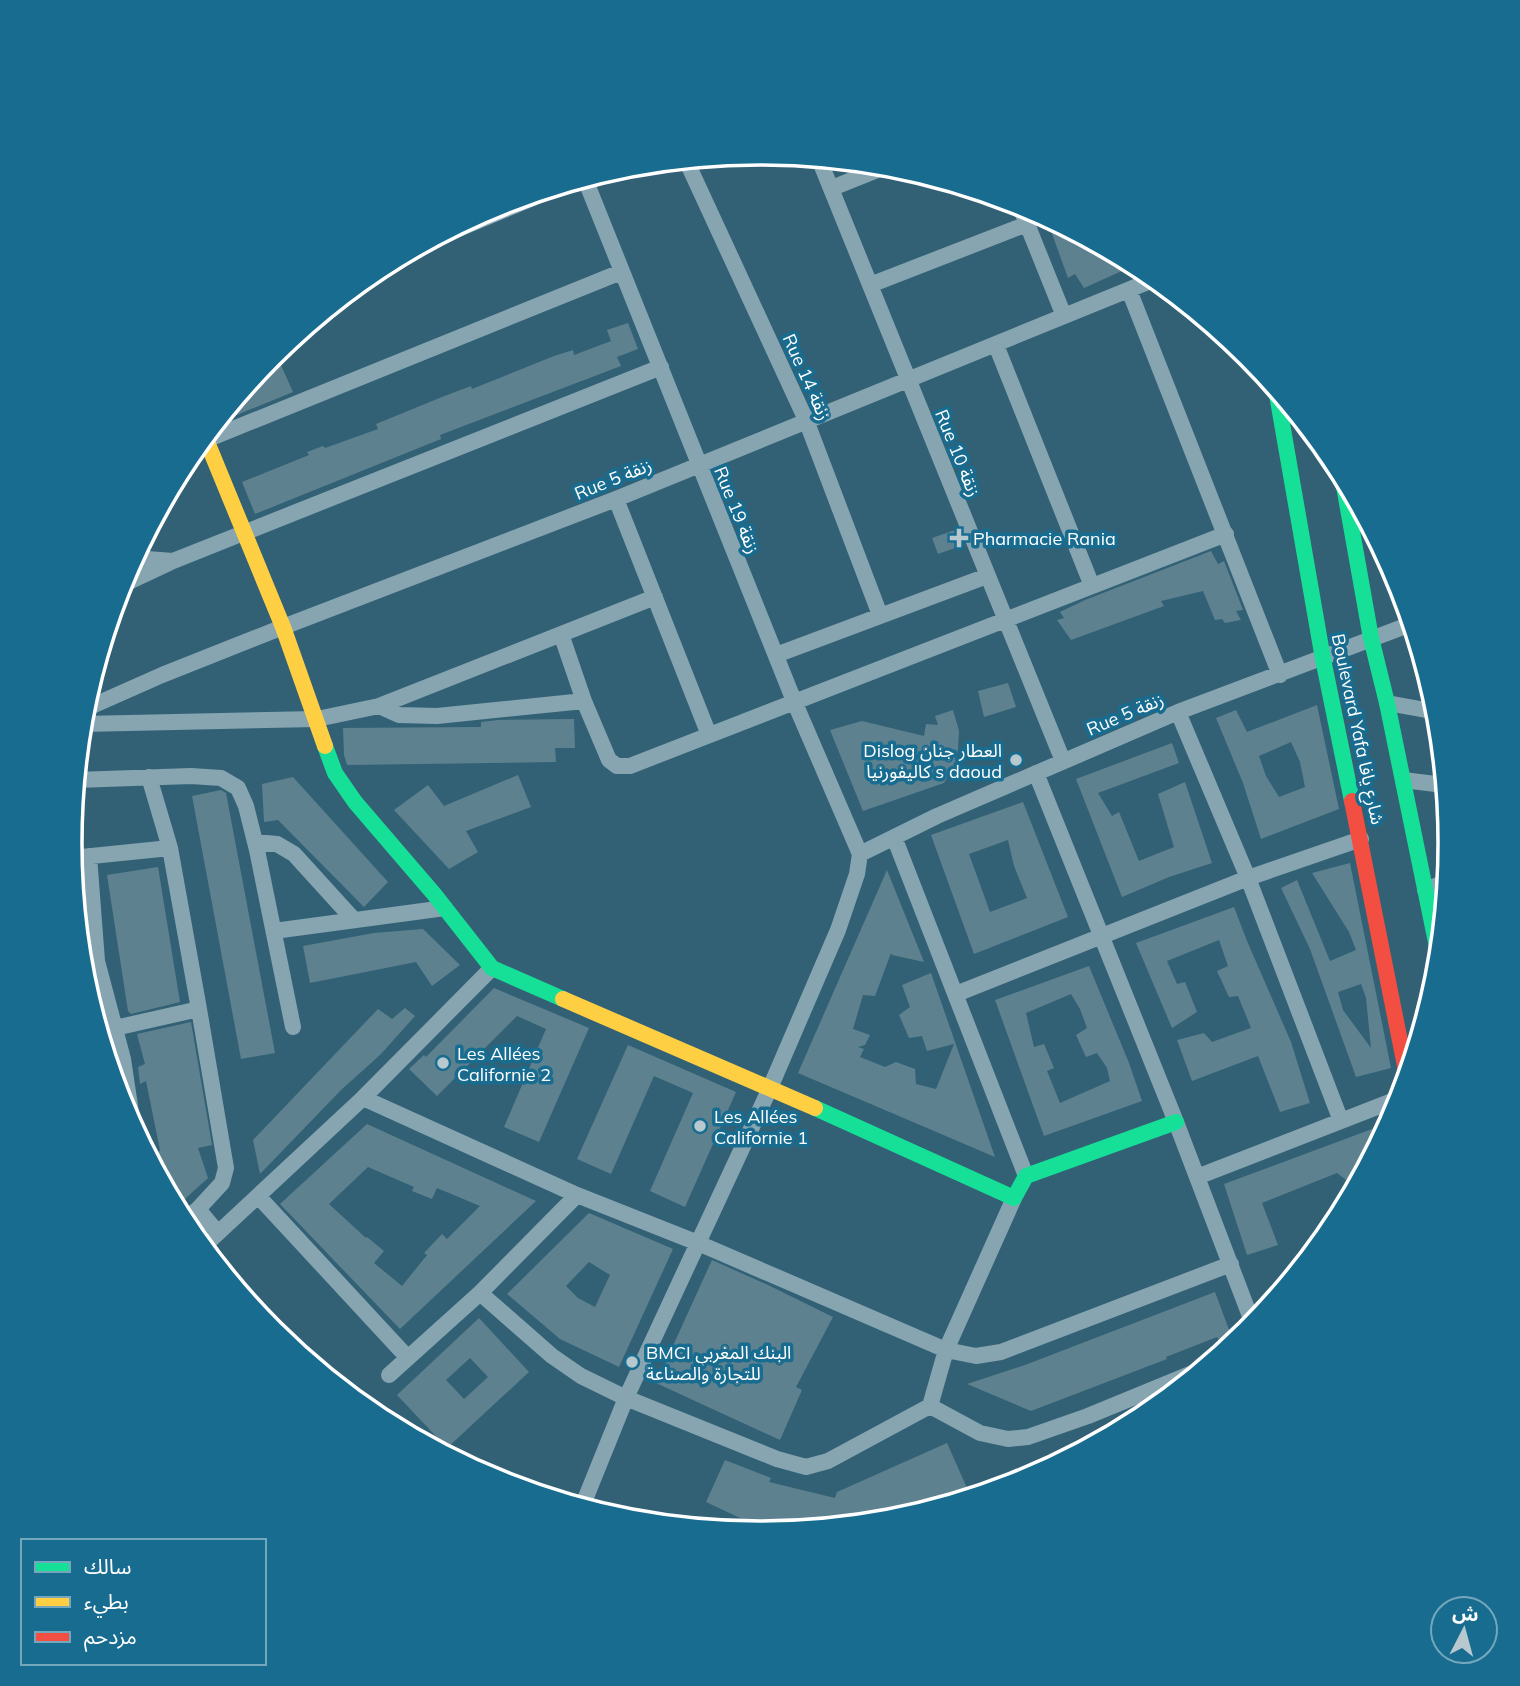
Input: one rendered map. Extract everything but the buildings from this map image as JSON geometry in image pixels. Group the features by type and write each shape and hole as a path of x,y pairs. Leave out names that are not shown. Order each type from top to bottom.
{"street":[{"name":"Rue 14 زنقة","path":"690,169 806,420 880,615"},
{"name":"Rue 10 زنقة","path":"823,169 1063,761"},
{"path":"832,188 867,174"},
{"name":"Rue 19 زنقة","path":"588,187 794,701 860,854"},
{"path":"1025,220 1064,316"},
{"path":"870,285 1027,224"},
{"path":"219,434 621,272"},
{"name":"Rue 5 زنقة","path":"97,704 283,627 616,499 1144,284"},
{"path":"1129,290 1280,675"},
{"path":"996,345 1092,586"},
{"path":"137,578 173,561 661,368"},
{"name":"Boulevard Yafa شارع يافا","path":"1279,407 1323,659 1403,1057"},
{"path":"208,449 246,533 283,627 335,773 355,802 492,968 770,1088 1014,1198"},
{"path":"616,499 709,735"},
{"name":"Boulevard Yafa شارع يافا","path":"1347,504 1371,638 1432,926"},
{"path":"562,634 584,701 609,760 617,766 630,766 1226,534"},
{"path":"145,559 173,561"},
{"path":"776,655 987,576"},
{"path":"93,724 317,719 379,706 655,597"},
{"name":"Rue 5 زنقة","path":"860,854 1036,773 1178,712 1403,627"},
{"path":"379,706 399,715 437,716 584,701"},
{"path":"1387,703 1425,710"},
{"path":"1178,712 1248,878 1341,1121"},
{"path":"1036,773 1249,1311"},
{"path":"86,780 191,776 221,778 238,788 246,806 255,842 293,1027"},
{"path":"149,777 170,848 226,1168 222,1182 192,1214"},
{"path":"1403,779 1435,784"},
{"path":"894,837 1026,1176"},
{"path":"956,994 1248,878 1361,839"},
{"path":"255,842 277,844 294,854 354,920"},
{"path":"83,857 170,848"},
{"path":"586,1498 626,1398 770,1088 838,930 860,854"},
{"path":"89,856 97,961 125,1078"},
{"path":"1425,890 1436,886"},
{"path":"274,931 445,908"},
{"path":"210,1240 363,1098 492,968"},
{"path":"115,1028 199,1009"},
{"path":"363,1098 577,1195 698,1243 946,1350 976,1356 1001,1352 1231,1264"},
{"path":"1197,1177 1385,1104"},
{"path":"480,1293 552,1356 581,1376 626,1398 777,1459 806,1466 828,1461 930,1406 946,1350 1026,1176 1176,1122"},
{"path":"389,1376 480,1293 577,1195"},
{"path":"258,1196 408,1358"},
{"path":"198,1209 218,1233"},
{"path":"930,1406 980,1433 1009,1439 1028,1437 1088,1416 1173,1381"}],"shaded area":[{"path":"83,876 115,1049 95,975"}],"traffic: fast":[{"path":"1279,407 1323,659 1352,801"},
{"path":"1347,504 1371,638 1433,925"},
{"path":"325,746 335,773 355,802 434,894 492,968 563,999"},
{"path":"815,1108 1014,1198 1026,1176 1176,1122"}],"traffic: slow":[{"path":"209,448 283,627 325,746"},
{"path":"563,999 815,1108"}],"traffic: jam":[{"path":"1352,801 1403,1057"}],"place":[{"name":"Pharmacie Rania","path":"959,538"},
{"name":"Dislog العطار جنان كاليفورنيا s daoud","path":"1016,760"},
{"name":"Les Allées Californie 2","path":"443,1063"},
{"name":"Les Allées Californie 1","path":"700,1126"},
{"name":"BMCI البنك المغربي للتجارة والصناعة","path":"632,1362"}]}
